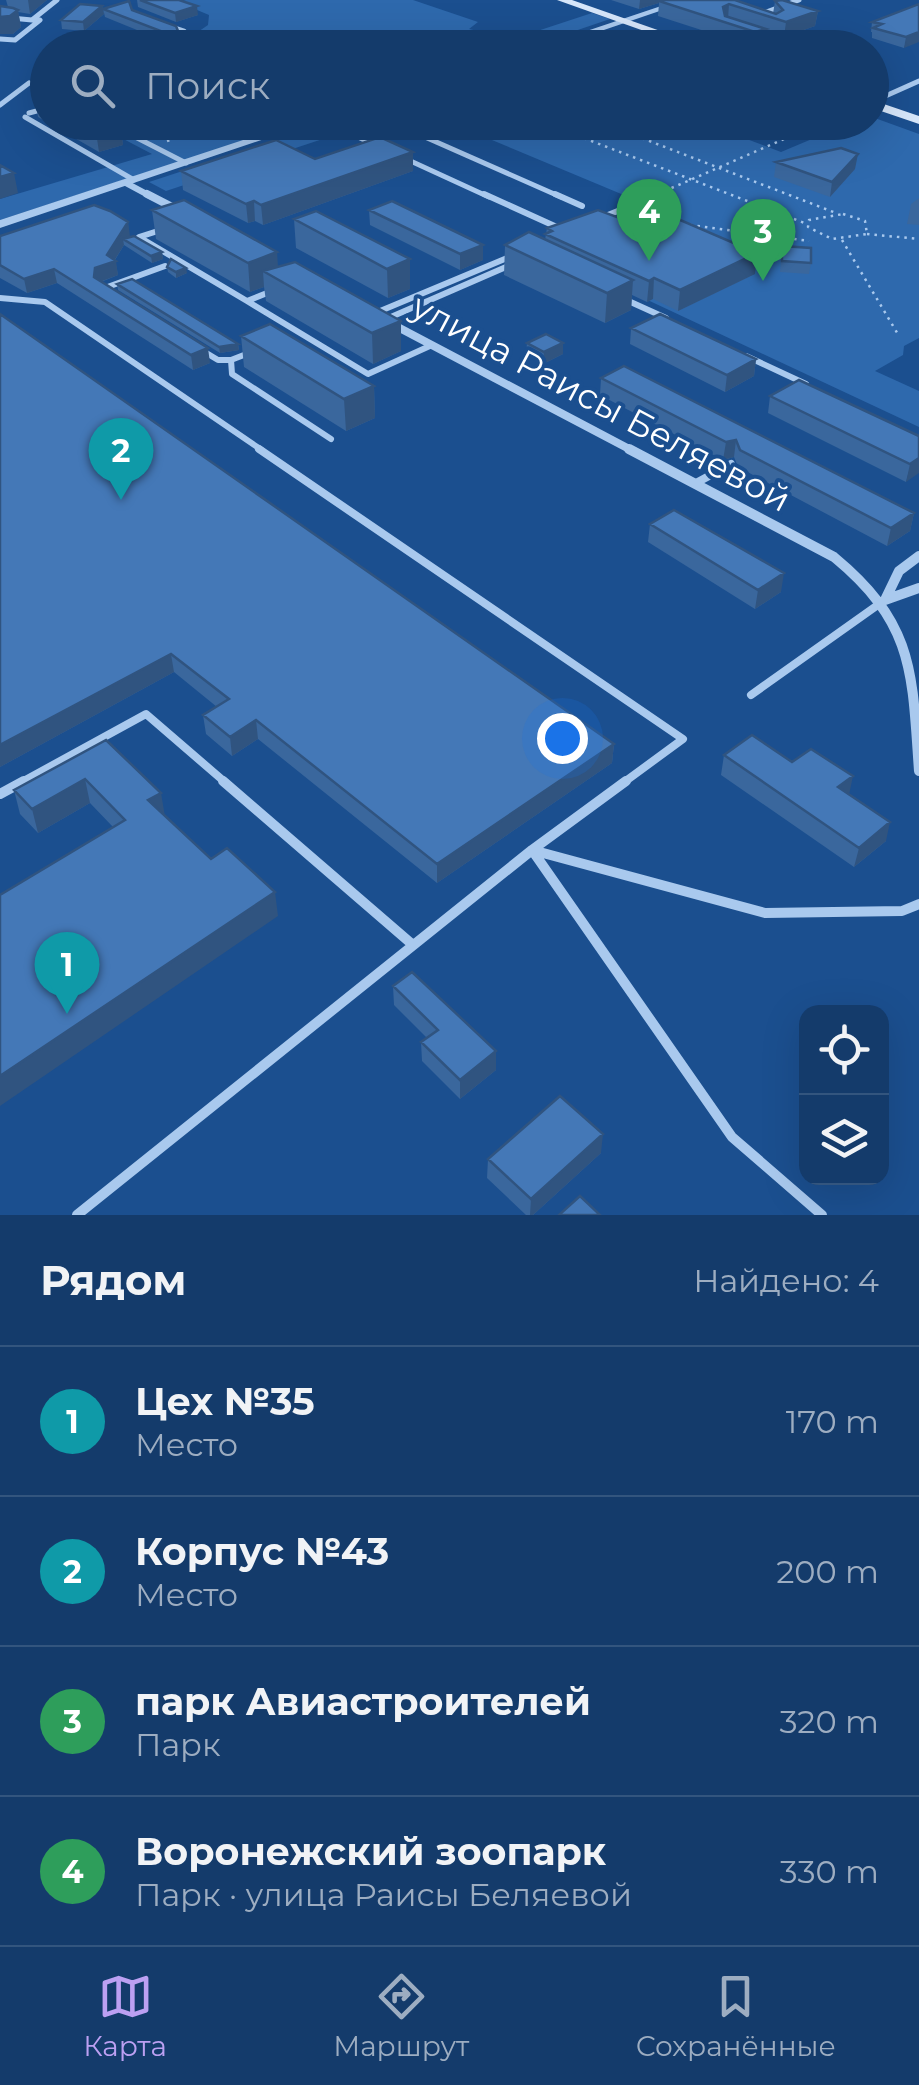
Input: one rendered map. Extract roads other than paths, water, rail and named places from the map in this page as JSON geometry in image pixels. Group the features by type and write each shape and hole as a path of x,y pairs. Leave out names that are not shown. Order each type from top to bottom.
{"main road":[{"path":"562,0 653,30"},
{"path":"889,109 919,120"}],"street":[{"path":"595,30 688,0"},
{"path":"0,224 256,140"},
{"path":"130,182 194,219"},
{"name":"улица Раисы Беляевой","path":"356,305 834,556 865,578 901,624 910,649 919,771"},
{"path":"884,600 899,570 919,556"},
{"path":"884,600 919,588"}],"lane":[{"path":"32,20 57,0"},
{"path":"764,19 755,16 799,0"},
{"path":"0,18 40,20 15,40 0,39"},
{"path":"167,25 181,30"},
{"path":"0,104 29,82"},
{"path":"889,96 917,84"},
{"path":"65,140 130,182"},
{"path":"140,140 186,163"},
{"path":"366,140 568,232 553,238"},
{"path":"432,140 582,206"},
{"path":"591,222 635,204"},
{"path":"166,228 138,237 368,374 432,346"},
{"path":"373,314 522,251"},
{"path":"384,320 514,263 506,258"},
{"path":"118,298 102,288 165,266"},
{"path":"247,301 286,286"},
{"path":"612,293 667,318"},
{"path":"0,298 44,302 684,739 412,944 77,1215"},
{"path":"282,340 299,333"},
{"path":"201,350 218,360 232,360 265,346"},
{"path":"739,352 811,386"},
{"path":"232,360 232,374 331,439"},
{"path":"696,483 731,464"},
{"path":"751,695 884,600"},
{"path":"0,794 146,714 412,944"},
{"path":"532,850 766,913 902,911 919,904"},
{"path":"532,850 732,1138 822,1215"}],"place":[{"name":"Воронежский зоопарк","path":"649,261"},
{"name":"парк Авиастроителей","path":"763,281"},
{"name":"Корпус №43","path":"121,500"},
{"name":"Цех №35","path":"67,1014"}]}
